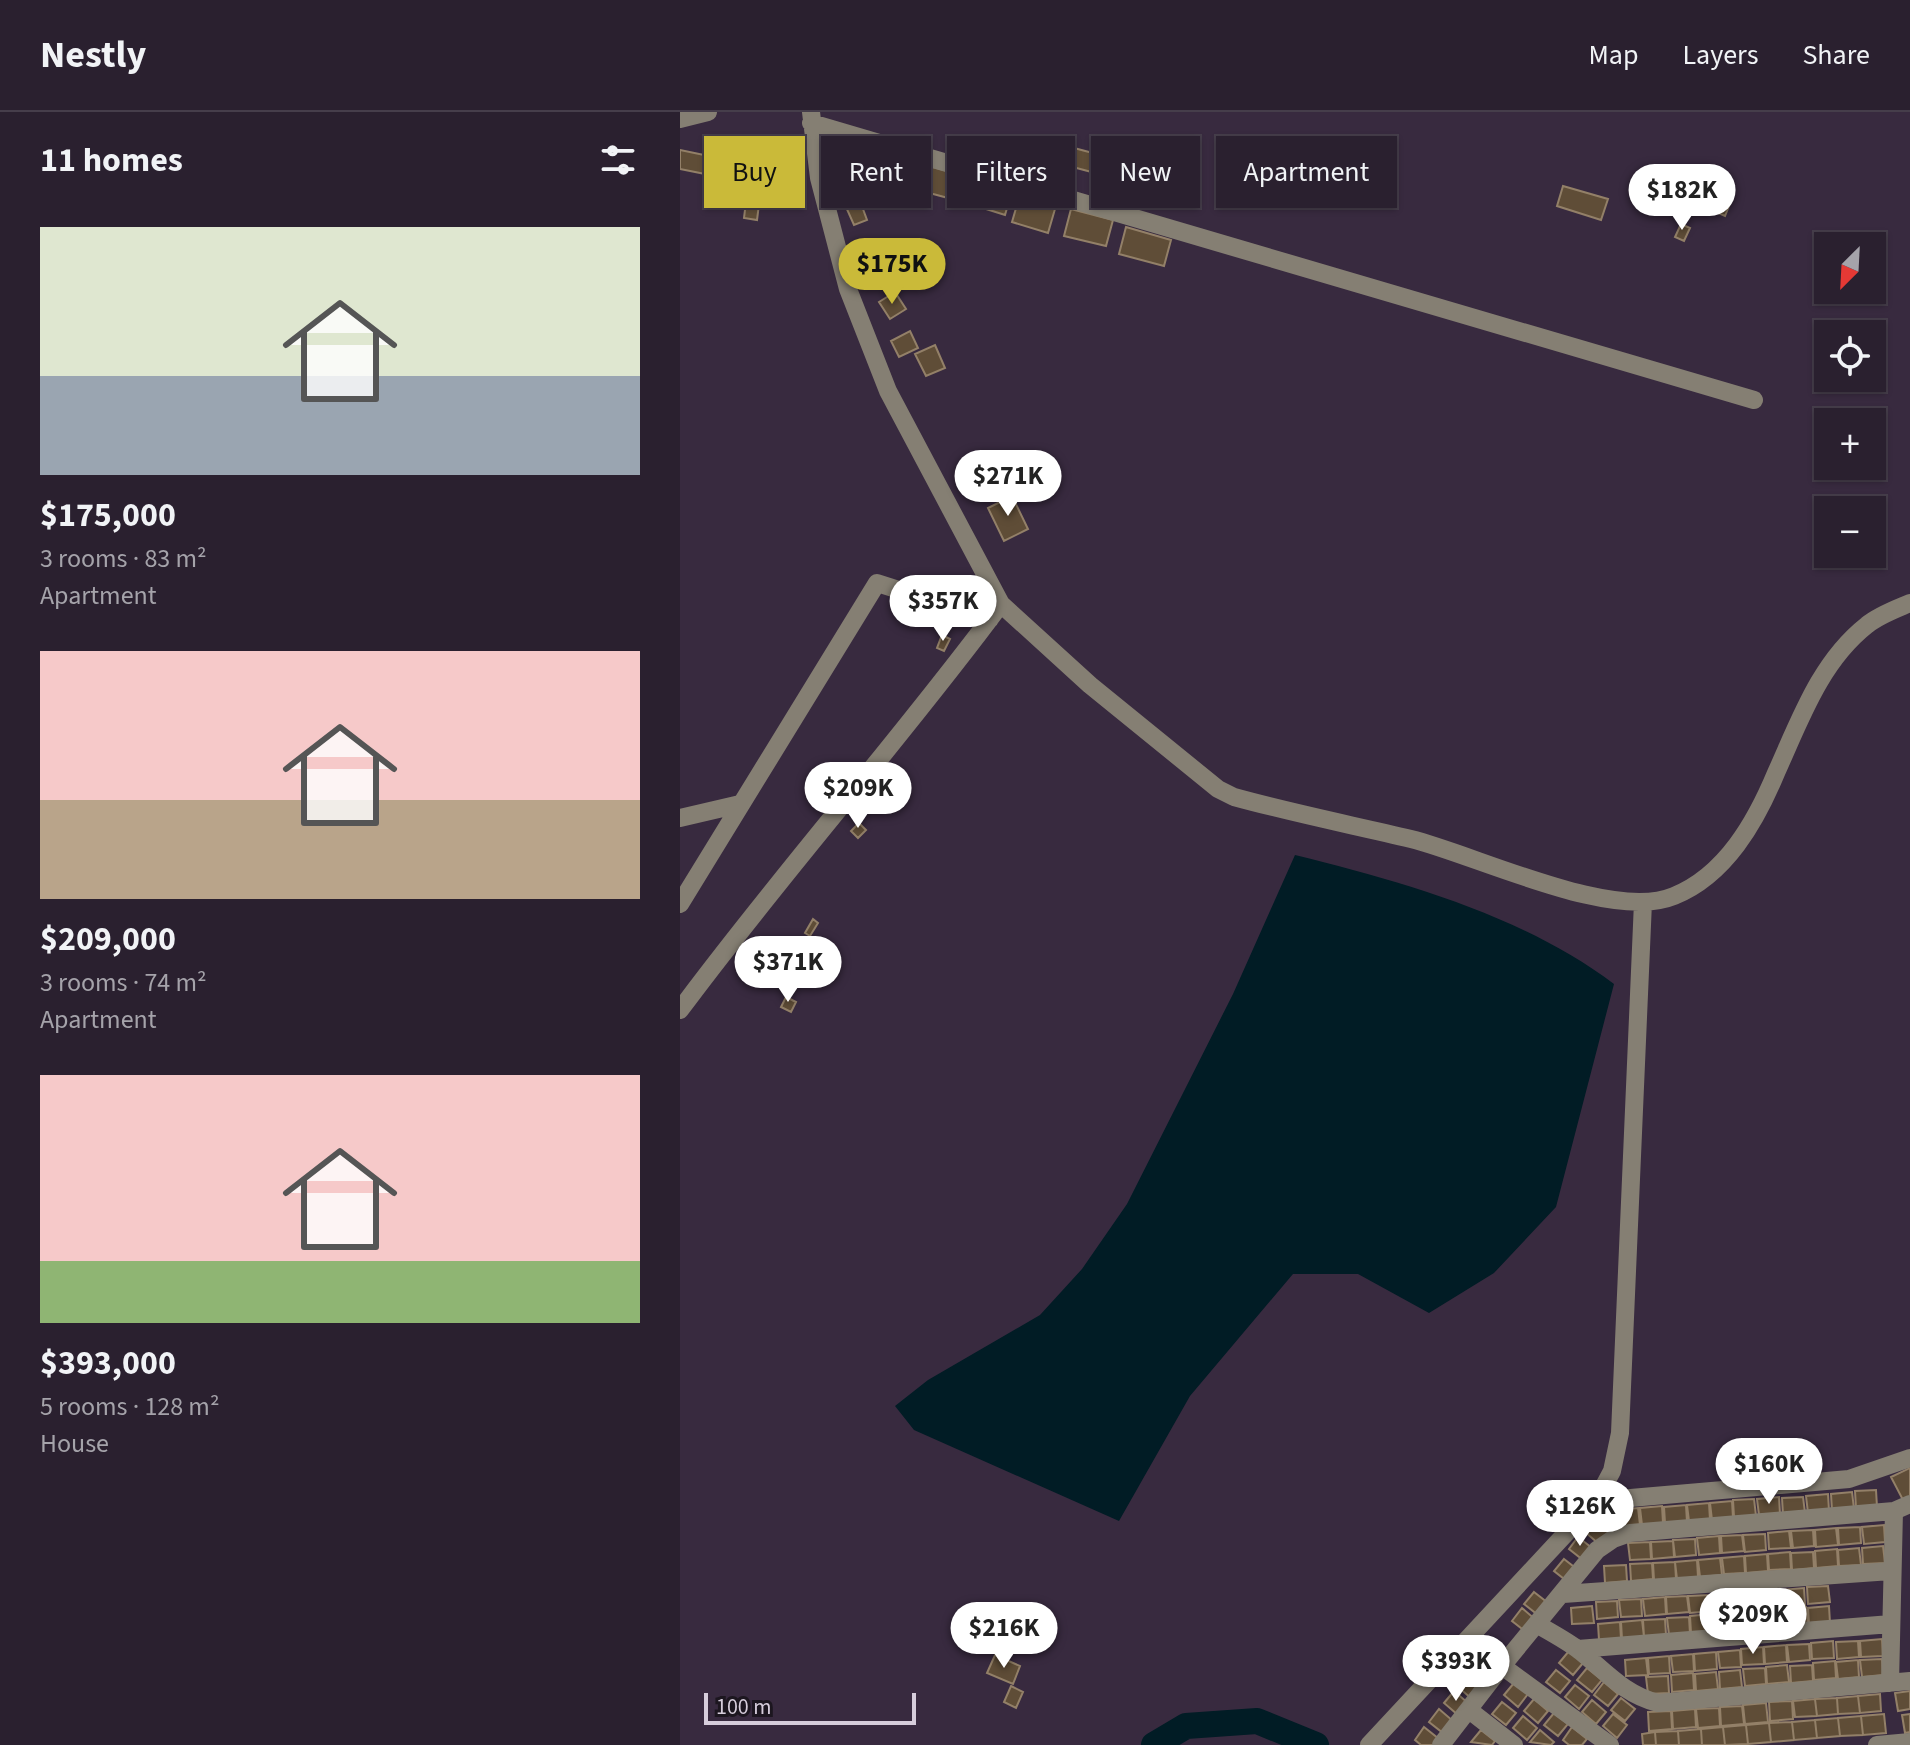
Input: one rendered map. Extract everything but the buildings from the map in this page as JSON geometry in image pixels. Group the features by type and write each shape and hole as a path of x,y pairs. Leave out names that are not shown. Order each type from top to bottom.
{"street":[{"path":"680,119 708,112"},
{"path":"995,612 888,391 837,249 819,178 811,117 1754,400"},
{"path":"680,904 877,583 995,612 1218,789 1234,797 1409,839 1566,889 1643,902 1663,899 1687,889 1732,851 1750,828 1832,659 1869,622 1910,603"},
{"path":"680,1010 798,857 916,717 995,612"},
{"path":"680,818 740,804"},
{"path":"1369,1745 1383,1737 1596,1501 1612,1471 1620,1433 1643,902"},
{"path":"1596,1501 1849,1479 1910,1458"},
{"path":"1441,1745 1597,1550 1613,1539 1630,1533 1902,1508 1891,1571 1890,1683"},
{"path":"1563,1594 1891,1571"},
{"path":"1578,1649 1891,1624"},
{"path":"1538,1625 1578,1649 1623,1689 1639,1698 1658,1703 1910,1681"},
{"path":"1502,1666 1610,1745"},
{"path":"1469,1710 1514,1745"},
{"path":"1877,1745 1906,1743"}],"water":[{"path":"1295,855 1420,890 1502,920 1579,960 1614,984 1556,1207 1494,1273 1429,1313 1358,1274 1293,1274 1190,1396 1119,1521 914,1430 895,1406 928,1380 1040,1315 1082,1269 1127,1204 1233,994"}],"waterway":[{"path":"1154,1745 1186,1726 1257,1721 1316,1745"}]}
